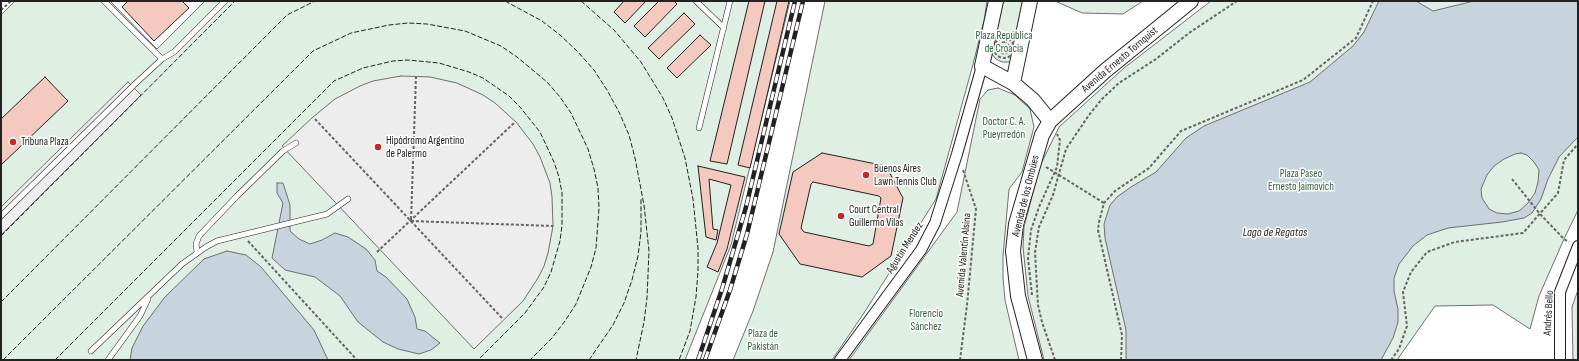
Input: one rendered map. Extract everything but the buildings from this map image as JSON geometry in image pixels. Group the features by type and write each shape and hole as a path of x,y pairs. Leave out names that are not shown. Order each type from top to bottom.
{"main road":[{"path":"996,1 982,66 1013,83 1033,100 1050,121"},
{"path":"1013,83 1030,1"},
{"name":"Avenida Ernesto Tornquist","path":"1050,121 1105,71 1191,1"},
{"name":"Avenida de los Ombúes","path":"1035,360 1018,296 1013,251 1016,224 1042,135 1050,121"}],"street":[{"name":"Agustin Mendez","path":"840,360 905,272 928,237 942,204 982,66"},
{"name":"Andrés Bello","path":"1560,360 1560,292 1578,246"}],"lane":[{"path":"104,1 162,59"},
{"path":"1,216 135,84 162,59 174,52 225,1"},
{"path":"696,1 724,28"},
{"path":"699,128 730,1"},
{"path":"197,252 196,244 199,236 283,151 296,143"},
{"path":"91,351 182,264 197,252 217,241 327,214 348,199"},
{"path":"108,360 140,316 149,296"}],"path":[{"path":"1,10 11,1"},
{"path":"1055,360 1038,305 1035,252 1036,238 1039,227 1053,195 1066,149 1082,124 1102,99 1119,83 1156,59 1189,33 1237,1"},
{"path":"1121,360 1122,336 1098,230 1104,203 1115,191 1149,168 1181,130 1303,80 1356,38 1373,1"},
{"path":"1004,38 1010,40 1014,46 1011,55 1006,57 997,54 994,49 998,40 1004,38"},
{"path":"411,221 416,76"},
{"path":"315,119 502,318"},
{"path":"1032,297 1028,258 1031,230 1039,207 1055,172 1060,140 1050,121"},
{"path":"378,252 514,123"},
{"path":"1391,360 1399,349 1407,326 1403,292 1411,272 1427,252 1455,242 1523,233 1558,193 1564,160 1578,144"},
{"name":"Avenida Valentín Alsina","path":"957,154 976,209 960,360"},
{"path":"1035,160 1104,203"},
{"path":"1512,179 1528,200 1564,239 1578,246"},
{"path":"411,221 553,226"},
{"path":"245,234 251,245 357,360"}],"green space":[{"name":"Hipódromo Argentino de Palermo","path":"15,1 110,1 157,49 205,1 790,1 731,245 685,360 1,360 1,15"},
{"name":"Buenos Aires Lawn Tennis Club","path":"825,1 987,1 984,21 972,68 936,199 864,313 832,360 733,360 753,311 773,252"},
{"name":"Plaza República de Croacia","path":"1000,1 1024,1 1014,57 1010,62 1002,62 996,59 991,53"},
{"path":"1055,1 1143,1 1123,14 1082,13"},
{"name":"Lago de Regatas","path":"1211,1 1578,1 1578,210 1539,296 1530,329 1493,305 1435,306 1397,360 1044,360 1028,296 1023,247 1024,227 1040,166 1059,127 1124,68"},
{"path":"998,88 1015,95 1030,109 1034,127 1022,172 1009,189 1003,256 1005,300 1019,360 849,360 957,212 980,99 988,90"},
{"path":"1578,290 1578,360 1573,360 1572,307"}],"shaded area":[{"path":"401,76 430,77 457,83 483,95 495,103 516,122 533,144 540,157 550,183 553,226 544,266 523,301 474,349 282,146 335,99 373,81"},
{"path":"128,82 141,95 1,235 1,207"}],"water":[{"name":"Lago de Regatas","path":"1379,1 1416,1 1433,11 1474,1 1578,1 1578,137 1559,157 1548,179 1541,199 1532,213 1524,218 1502,222 1448,228 1427,235 1413,246 1399,264 1394,278 1398,322 1393,338 1381,360 1126,360 1126,330 1105,238 1104,224 1110,205 1117,197 1156,172 1186,138 1204,126 1310,82 1353,46 1364,32","holes":["1521,153 1527,155 1539,170 1535,193 1528,203 1519,211 1508,214 1497,213 1489,209 1482,198 1481,189 1487,175 1494,166 1504,159 1515,154"]},
{"path":"277,183 283,183 290,205 290,231 299,239 310,244 335,233 348,237 366,249 375,260 377,271 386,277 407,299 415,317 417,329 425,331 440,343 431,350 419,354 398,349 383,342 358,322 340,296 315,277 285,270 272,258 283,203 277,193"},
{"path":"227,251 246,255 261,267 314,330 328,360 130,360 132,348 143,326 165,297 204,259"}],"railway":[{"path":"698,360 722,289 746,207 795,1"},
{"path":"705,360 730,290 747,234 803,1"}],"fence":[{"path":"1,236 235,1"},
{"path":"1,302 287,15 315,1"},
{"path":"505,1 542,21 578,52 594,70 607,90 629,135 644,205 649,251 647,298 644,322 636,360"},
{"path":"581,1 614,30 641,62 663,98 672,118 685,158 693,199 698,248 698,271 696,297 690,331 679,360"},
{"path":"3,360 313,51 351,33 389,25 408,23 427,24 465,31 501,46 517,57 547,82 560,97 571,113 588,149 598,188 599,208 596,248 591,267 576,304 565,321 552,338 530,360"},
{"path":"1002,42 1006,42 1010,48 1006,54 1002,54 998,50 998,46 1002,42"},
{"path":"55,360 334,81 363,68 393,61 408,60 439,63 469,72 483,78 509,96 540,132 554,162 559,177 562,193 562,225 560,241 551,272 544,287 525,313 478,360"},
{"path":"589,360 613,325 624,303 632,280 638,256 641,232 641,199"}],"place":[{"name":"Tribuna Plaza","path":"13,142"},
{"name":"Hipódromo Argentino de Palermo","path":"378,147"},
{"name":"Buenos Aires Lawn Tennis Club","path":"866,175"},
{"name":"Court Central Guillermo Vilas","path":"841,216"}],"park label":[{"name":"Doctor C. A. Pueyrredón","path":"1004,128"},
{"name":"Plaza Paseo Ernesto Jaimovich","path":"1301,180"},
{"name":"Florencio Sánchez","path":"926,320"},
{"name":"Plaza de Pakistán","path":"763,340"}]}
